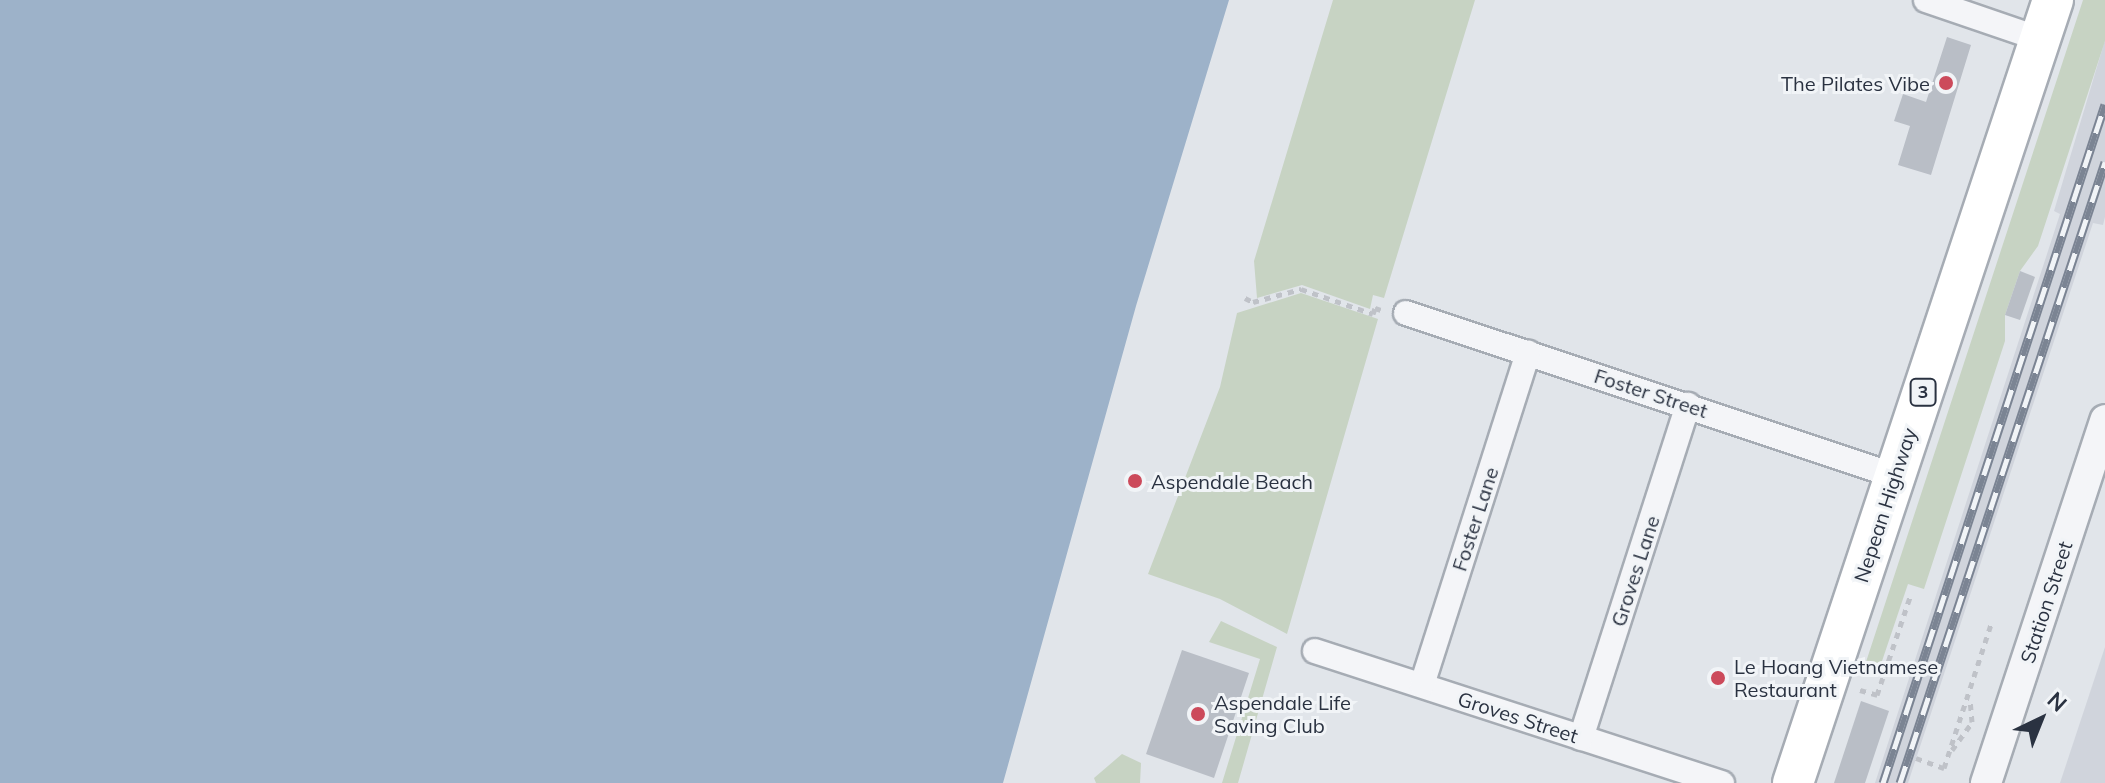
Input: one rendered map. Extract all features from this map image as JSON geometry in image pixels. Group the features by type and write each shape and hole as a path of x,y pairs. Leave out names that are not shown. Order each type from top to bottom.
{"highway":[{"name":"Nepean Highway","path":"1793,783 2053,0"}],"street":[{"path":"1926,0 2040,39"},
{"name":"Foster Street","path":"1395,312 1688,405 1895,476"},
{"name":"Foster Lane","path":"1422,685 1528,353"},
{"name":"Groves Lane","path":"1581,738 1688,405"},
{"name":"Station Street","path":"1986,783 2098,467 2105,420"},
{"name":"Groves Street","path":"1315,651 1722,783"}],"path":[{"path":"1245,298 1253,302 1301,289 1373,314 1375,308 1395,312"},
{"path":"1860,690 1877,695 1911,594"},
{"path":"1916,758 1944,768 1991,624"},
{"path":"1949,754 1972,722 1969,694"}],"shaded area":[{"path":"2105,40 2103,225 2093,223 1908,783 1875,783 2060,214 2054,211"},
{"path":"2105,647 2105,783 2060,783"}],"green space":[{"path":"1333,0 1475,0 1384,298 1373,295 1370,309 1302,285 1257,298 1254,261"},
{"path":"2083,0 2105,0 2105,41 2038,246 2020,271 2005,315 2005,341 1924,589 1908,584 1878,673 1864,668"},
{"path":"1301,293 1378,319 1287,634 1220,599 1148,574 1220,387 1237,313"},
{"path":"1221,621 1277,647 1238,783 1222,783 1260,659 1209,642"},
{"path":"1122,754 1141,763 1140,783 1096,783 1094,778"}],"water":[{"path":"0,0 1229,0 1136,306 1003,783 0,783"}],"building":[{"path":"1947,37 1971,45 1931,175 1898,165 1910,126 1894,121 1903,94 1926,102"},
{"path":"2020,271 2035,277 2020,320 2005,315"},
{"name":"Aspendale Life Saving Club","path":"1182,650 1249,673 1214,778 1146,754"},
{"path":"1861,701 1889,711 1865,783 1834,783"}],"railway":[{"path":"1883,783 2105,104"},
{"path":"1900,783 2105,162"}],"place":[{"name":"The Pilates Vibe","path":"1946,83"},
{"name":"Aspendale Beach","path":"1135,481"},
{"name":"Le Hoang Vietnamese Restaurant","path":"1718,678"},
{"name":"Aspendale Life Saving Club","path":"1198,714"}]}
